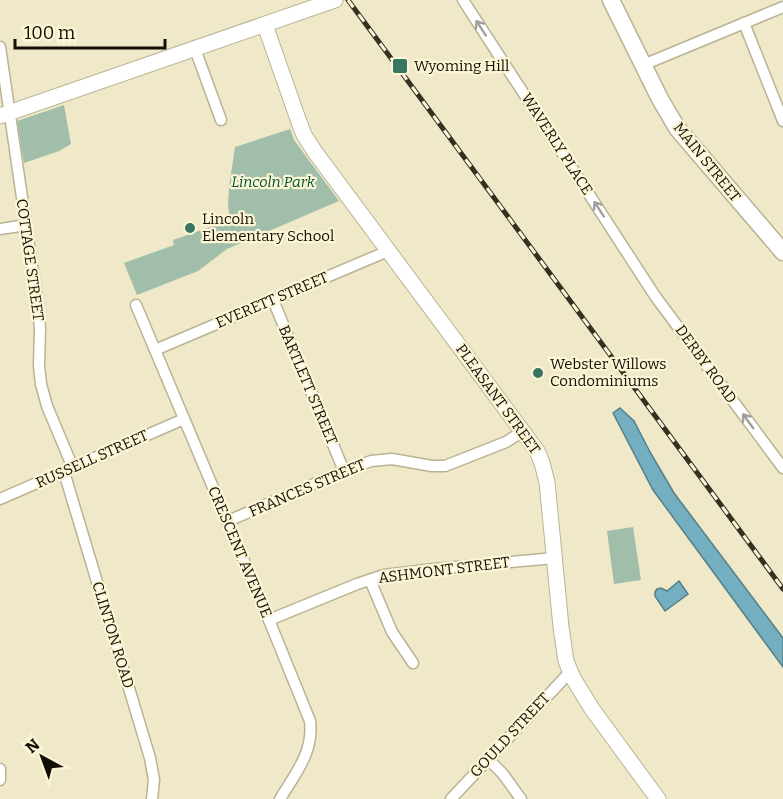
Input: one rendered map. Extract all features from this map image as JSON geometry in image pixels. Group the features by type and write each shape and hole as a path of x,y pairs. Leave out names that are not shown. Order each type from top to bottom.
{"main road":[{"path":"5,114 265,25 318,3 335,0"},
{"name":"MAIN STREET","path":"612,0 660,99 677,128 783,252"},
{"name":"PLEASANT STREET","path":"265,25 299,122 309,143 537,451 545,472 549,493 563,646 570,672 592,709 658,799"}],"street":[{"name":"WAVERLY PLACE","path":"463,0 631,258"},
{"path":"643,65 783,7"},
{"path":"744,23 783,121"},
{"name":"COTTAGE STREET","path":"0,47 5,114 26,225 40,328 40,378 69,470"},
{"path":"195,49 221,120"},
{"path":"0,230 26,225"},
{"name":"EVERETT STREET","path":"155,350 388,251"},
{"name":"DERBY ROAD","path":"631,258 655,296 783,468"},
{"name":"BARTLETT STREET","path":"273,300 344,471"},
{"name":"CRESCENT AVENUE","path":"136,304 308,716 311,727 310,745 306,756 280,799"},
{"name":"RUSSELL STREET","path":"0,499 184,419"},
{"name":"FRANCES STREET","path":"228,521 371,461 402,460 445,466 506,442 523,431"},
{"name":"CLINTON ROAD","path":"69,470 150,758 154,780 152,799"},
{"name":"ASHMONT STREET","path":"269,620 384,575 555,558"},
{"path":"370,580 392,632 413,663"},
{"name":"GOULD STREET","path":"451,799 570,672"},
{"path":"488,759 521,799"},
{"path":"0,770 0,780"}],"green space":[{"path":"64,105 71,144 59,151 24,163 17,121"},
{"name":"Lincoln Park","path":"290,129 294,140 339,201 227,249 198,271 137,295 124,263 174,245 173,240 230,220 229,188 235,147"},
{"path":"633,527 641,580 614,584 607,531"}],"water":[{"path":"620,408 634,421 674,493 783,638 783,667 653,490 613,413"},
{"path":"679,581 688,594 665,611 655,596 655,592 661,588 667,591"}],"railway":[{"path":"348,0 783,589"}],"place":[{"name":"Wyoming Hill","path":"400,66"},
{"name":"Lincoln Elementary School","path":"190,228"},
{"name":"Webster Willows Condominiums","path":"538,373"}]}
